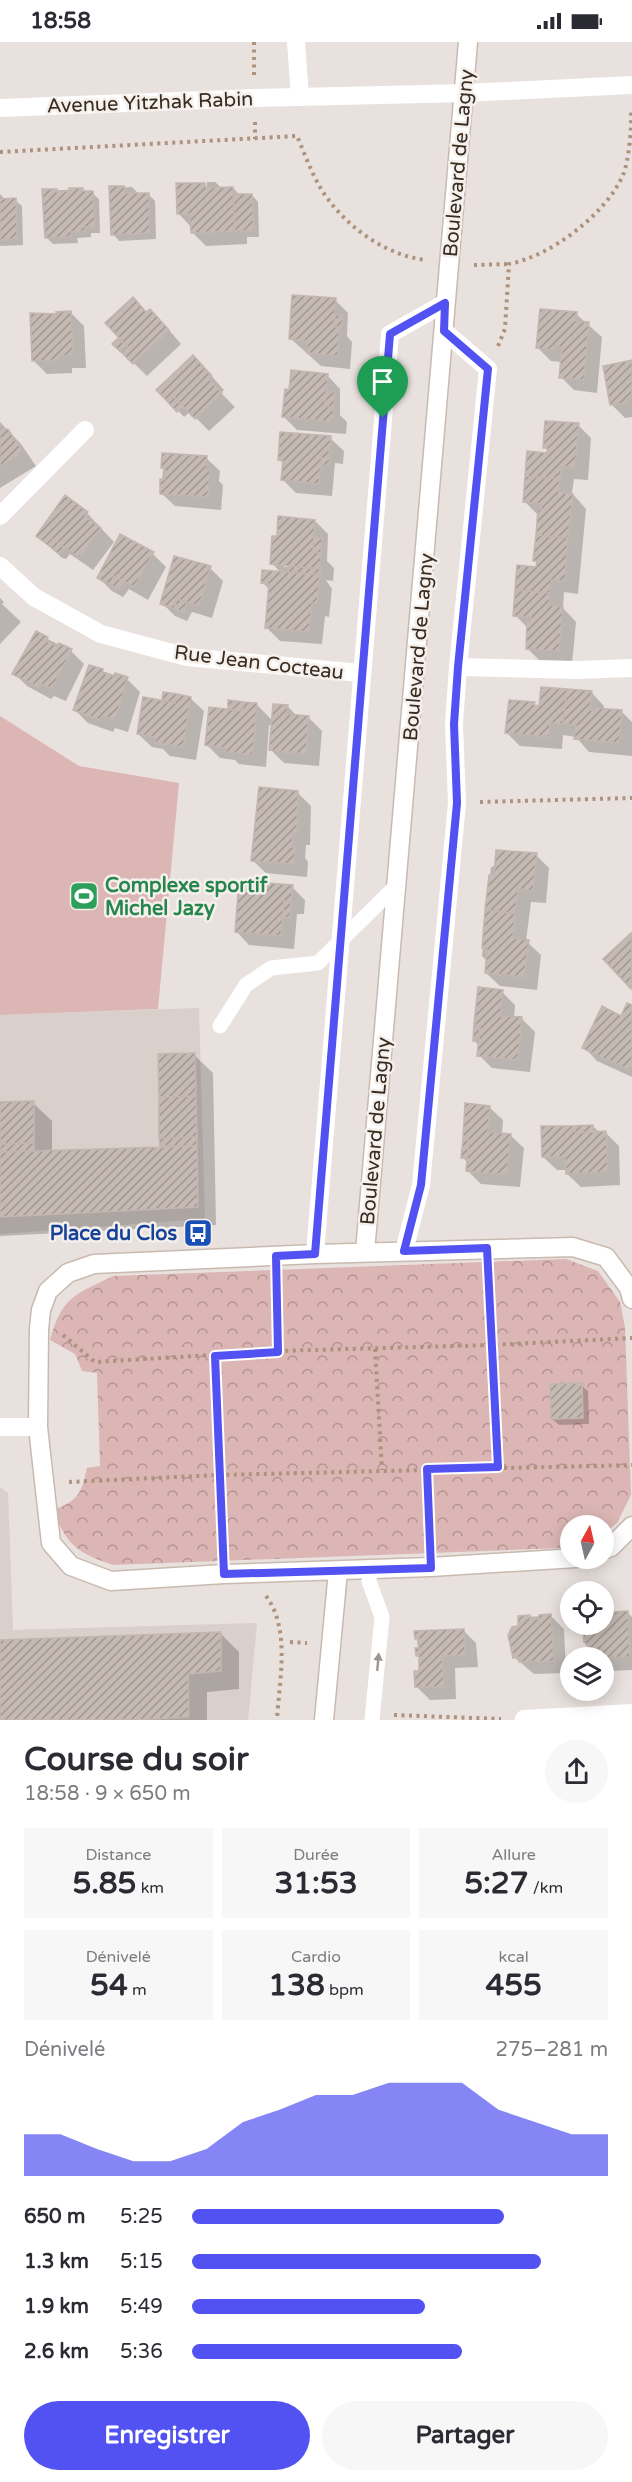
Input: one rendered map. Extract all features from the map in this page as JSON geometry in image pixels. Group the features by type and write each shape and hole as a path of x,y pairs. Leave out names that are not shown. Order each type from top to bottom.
{"street":[{"path":"296,42 300,97"},
{"name":"Boulevard de Lagny","path":"365,1252 396,886 406,796 468,42"},
{"name":"Avenue Yitzhak Rabin","path":"0,108 465,93 632,85"},
{"path":"315,1254 390,334 445,303"},
{"path":"404,1251 421,1185 457,803 454,724 458,667 488,369 444,331"},
{"path":"0,516 85,430"},
{"name":"Rue Jean Cocteau","path":"0,566 34,597 101,634 187,657 361,673"},
{"path":"458,667 577,670 632,668"},
{"path":"560,1559 431,1568 224,1574 111,1581 72,1566 51,1544 45,1495 38,1427 41,1310 48,1292 68,1273 94,1264 487,1248 573,1247 606,1257 630,1288 632,1299"},
{"path":"0,1427 38,1427"},
{"path":"614,1544 632,1526"},
{"path":"324,1720 338,1571"},
{"path":"524,1719 632,1713"}],"lane":[{"path":"220,1026 246,985 271,968 318,963 396,886"},
{"path":"370,1569 369,1581 382,1617 372,1717"}],"path":[{"path":"0,152 297,136 312,172 330,203 377,244 414,258 496,266 538,256 572,235 603,204 624,174 632,124 630,106"},
{"path":"488,369 505,329 509,264"},
{"path":"457,803 632,798"},
{"path":"487,1248 498,1467"},
{"path":"276,1256 278,1352"},
{"path":"39,1329 63,1335 95,1362 278,1352 632,1338"},
{"path":"375,1349 382,1470"},
{"path":"215,1356 224,1574"},
{"path":"45,1495 61,1482 382,1470 632,1465"},
{"path":"427,1469 431,1568"},
{"path":"250,1574 272,1604 282,1641 277,1720"},
{"path":"291,1642 307,1643"},
{"path":"372,1717 524,1719"}],"shaded area":[{"path":"199,1008 205,1219 0,1234 0,1015"},
{"path":"0,1487 8,1493 13,1630 257,1623 248,1720 0,1720"}],"green space":[{"name":"Complexe sportif Michel Jazy","path":"0,716 79,766 179,783 158,1009 0,1015"},
{"path":"566,1259 598,1271 620,1302 625,1327 631,1495 614,1525 614,1515 560,1515 560,1548 113,1565 91,1556 75,1547 69,1540 53,1510 78,1495 87,1468 100,1466 97,1373 82,1371 75,1354 50,1340 59,1315 71,1299 113,1276"}],"building":[{"path":"176,183 205,183 206,188 233,187 235,231 191,233 190,214 177,214"},
{"path":"109,186 124,186 125,193 149,193 150,233 111,235"},
{"path":"69,188 93,191 95,227 85,227 85,231 71,232 72,237 45,238 42,189 57,189 57,192 69,191"},
{"path":"233,194 252,194 254,231 235,231"},
{"path":"16,198 17,239 0,240 0,199"},
{"path":"292,295 336,298 334,327 339,327 338,356 307,353 307,341 289,339"},
{"path":"133,297 146,312 150,309 169,330 133,364 122,353 128,347 105,323"},
{"path":"540,309 577,312 576,321 589,322 584,380 559,378 562,347 555,346 554,350 536,348"},
{"path":"71,311 73,355 59,356 60,360 32,361 30,313 57,314 56,312"},
{"path":"335,315 343,315 342,327 334,327"},
{"path":"118,338 128,347 122,353 112,344"},
{"path":"193,355 212,376 209,379 222,393 195,419 173,396 167,401 156,390"},
{"path":"632,360 632,397 627,398 628,403 610,405 603,366"},
{"path":"291,370 328,374 325,406 334,407 333,422 282,417 285,389 289,390"},
{"path":"326,392 335,392 334,407 325,406"},
{"path":"173,396 183,406 177,412 167,401"},
{"path":"545,421 579,423 575,467 561,467 560,479 525,476 527,451 547,453 547,448 543,448"},
{"path":"0,424 4,430 8,429 23,452 0,467"},
{"path":"280,432 331,436 330,451 322,451 319,484 281,480 283,461 278,460"},
{"path":"322,451 330,451 329,466 321,465"},
{"path":"162,453 207,456 206,470 210,470 208,497 160,494 160,479 165,480 165,469 161,468"},
{"path":"525,476 560,479 559,492 573,494 568,538 536,535 538,508 541,509 542,504 523,502"},
{"path":"65,495 88,512 85,516 101,528 79,558 53,539 48,545 36,536"},
{"path":"278,516 315,520 313,552 321,553 320,569 270,564 272,536 277,536"},
{"path":"120,534 154,552 134,587 114,576 110,585 97,578"},
{"path":"536,535 568,538 565,581 551,580 550,593 515,590 517,565 536,567 537,561 533,561"},
{"path":"314,538 322,538 321,553 313,552"},
{"path":"53,539 64,547 59,554 48,545"},
{"path":"174,556 211,566 199,606 177,599 174,609 160,604"},
{"path":"289,566 320,569 320,575 288,572"},
{"path":"262,570 320,575 317,604 312,603 309,632 265,628 269,584 261,583"},
{"path":"114,576 124,582 119,589 110,585"},
{"path":"515,590 550,593 549,605 563,607 559,651 526,649 527,622 531,622 531,617 513,616"},
{"path":"177,599 187,602 184,612 174,609"},
{"path":"36,631 48,637 46,641 57,646 59,643 72,649 52,689 40,683 38,687 12,674"},
{"path":"89,665 103,669 102,673 114,676 115,673 128,677 115,720 102,716 100,720 73,710"},
{"path":"541,687 567,689 563,724 550,723 549,737 505,733 509,700 535,702 534,705 539,706"},
{"path":"567,689 592,691 590,710 595,711 595,708 622,710 619,743 574,739 576,725 563,724"},
{"path":"163,692 177,694 175,703 162,700"},
{"path":"177,694 191,697 183,747 155,743 156,737 137,734 143,697 175,703"},
{"path":"228,700 243,702 242,711 228,709"},
{"path":"243,702 257,703 253,755 225,752 225,748 205,745 209,707 242,711"},
{"path":"273,704 288,705 287,714 309,716 306,754 269,750"},
{"path":"259,787 298,791 297,833 293,833 292,847 296,847 294,864 251,861"},
{"path":"496,850 537,853 533,891 518,889 515,914 485,910 489,875 494,875"},
{"path":"239,881 293,885 291,901 284,901 281,936 235,932"},
{"path":"284,901 291,901 290,918 283,917"},
{"path":"485,910 515,914 513,938 529,940 524,977 485,973 487,948 482,948"},
{"path":"631,933 632,935 631,989 603,959"},
{"path":"478,987 503,990 500,1016 522,1017 518,1060 477,1056 480,1025 474,1024"},
{"path":"627,1003 632,1005 632,1065 629,1070 582,1048 602,1006 621,1016"},
{"path":"474,1024 480,1025 479,1041 473,1041"},
{"path":"195,1053 196,1096 159,1097 158,1054"},
{"path":"196,1096 197,1137 159,1138 159,1097"},
{"path":"34,1101 34,1143 0,1144 0,1102"},
{"path":"465,1103 490,1106 488,1132 511,1134 507,1175 466,1171 469,1140 463,1139"},
{"path":"593,1125 594,1132 576,1133 574,1126"},
{"path":"541,1126 574,1126 576,1133 606,1131 608,1172 566,1174 565,1157 542,1157"},
{"path":"197,1137 197,1146 160,1146 159,1138"},
{"path":"463,1139 469,1140 467,1158 461,1158"},
{"path":"34,1143 34,1151 0,1152 0,1144"},
{"path":"197,1146 198,1207 0,1217 0,1152"},
{"path":"582,1383 583,1418 551,1419 550,1384"},
{"path":"628,1611 630,1657 614,1657 614,1647 589,1647 584,1642 583,1635 614,1635 614,1612"},
{"path":"551,1614 554,1661 519,1662 518,1657 513,1658 508,1635 512,1627 518,1626 518,1616 530,1615 530,1619 539,1619 539,1615"},
{"path":"464,1629 465,1655 442,1656 444,1687 415,1687 414,1671 419,1671 419,1656 416,1656 415,1648 419,1648 419,1638 415,1639 414,1631"},
{"path":"221,1632 221,1671 188,1674 189,1717 131,1720 0,1720 0,1640"}],"place":[{"name":"Complexe sportif Michel Jazy","path":"84,896"},
{"name":"Place du Clos","path":"198,1233"}],"route":[{"path":"445,303 444,331 488,369 458,667 454,724 457,803 421,1185 404,1251 487,1248 498,1467 427,1469 431,1568 224,1574 215,1356 278,1352 276,1256 315,1254 321,1157 383,418 390,334 445,303"}]}
